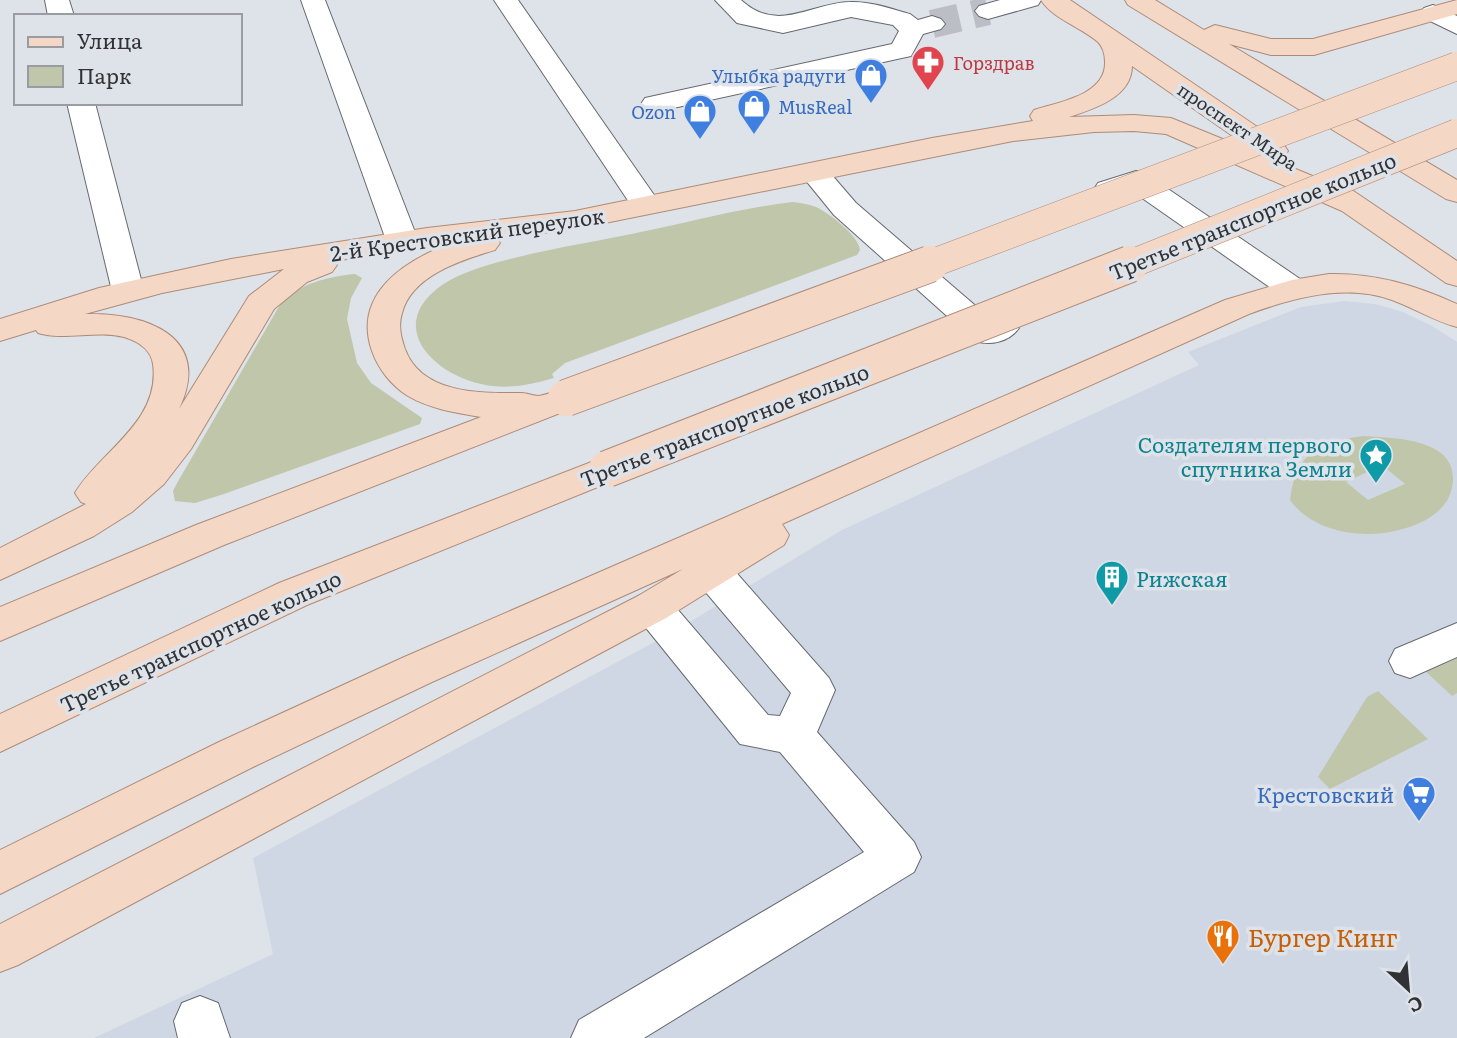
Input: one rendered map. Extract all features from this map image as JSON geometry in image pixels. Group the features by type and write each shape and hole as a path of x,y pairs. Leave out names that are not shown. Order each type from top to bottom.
{"main road":[{"name":"проспект Мира","path":"1053,0 1457,276"},
{"path":"1148,7 1236,39 1272,47 1302,48 1326,44 1445,9"},
{"path":"1148,7 1457,193"},
{"name":"2-й Крестовский переулок","path":"979,138 1104,93 1114,84 1120,66 1112,40"},
{"path":"0,625 118,571 251,517 1457,66"},
{"name":"2-й Крестовский переулок","path":"1,330 128,290 391,242 455,233 520,229 575,220 979,138 1111,124 1147,123 1171,126 1352,204"},
{"name":"Третье транспортное кольцо","path":"0,734 293,594 1457,133"},
{"path":"566,398 500,407 448,400 421,389 398,372 387,352 382,330 386,307 399,288 419,271 471,247 575,220"},
{"path":"0,565 90,520 119,502 151,475 178,440 247,323 261,303 276,289 296,275 391,242"},
{"path":"0,873 235,755 404,676 1237,307 1292,288 1347,283 1387,288 1457,317"},
{"path":"0,554 95,492 123,466 162,409 171,383 171,364 165,348 156,339 139,331 114,326 76,324 1,330"},
{"path":"0,949 652,607 712,572 868,470"}],"street":[{"path":"313,0 391,242"},
{"path":"506,0 646,205"},
{"path":"655,104 902,50 923,27 901,19 851,9 783,24 746,18 727,0"},
{"path":"988,10 1029,0"},
{"path":"1445,9 1457,26"},
{"path":"82,105 128,290"},
{"path":"814,172 837,201 987,334 1222,240"},
{"path":"907,264 1136,180 1292,288"},
{"path":"712,572 814,690 793,736"},
{"path":"597,1038 897,858 793,736 756,731 652,607"},
{"path":"1410,662 1457,639"}],"shaded area":[{"path":"1344,301 1375,304 1403,312 1457,342 1457,1038 94,1038 273,954 253,858 673,632 842,530 1199,365 1188,352 1301,307"}],"green space":[{"path":"793,202 816,207 828,214 855,238 860,250 857,255 565,363 552,374 554,378 509,387 490,386 463,378 446,370 432,358 416,331 417,316 425,300 442,285 482,267 535,253"},
{"path":"355,274 362,278 351,298 347,319 357,363 371,383 422,418 420,424 224,494 195,503 175,501 173,491 176,485 281,303 297,290 315,282"},
{"path":"1363,436 1420,443 1444,456 1451,466 1453,480 1447,501 1441,509 1416,525 1377,534 1337,530 1319,524 1303,514 1290,500 1293,484 1304,461 1312,453 1333,442","holes":["1382,465 1405,484 1368,500 1346,482"]},
{"path":"1457,656 1457,693 1452,696 1425,671"},
{"path":"1378,691 1428,739 1330,789 1318,777 1367,697"}],"tunnel":[{"path":"932,24 988,11"}],"place":[{"name":"Горздрав","path":"928,92"},
{"name":"Улыбка радуги","path":"871,105"},
{"name":"MusReal","path":"754,136"},
{"name":"Ozon","path":"700,141"},
{"name":"Создателям первого спутника Земли","path":"1376,485"},
{"name":"Рижская","path":"1112,607"},
{"name":"Крестовский","path":"1419,823"},
{"name":"Бургер Кинг","path":"1223,966"}]}
